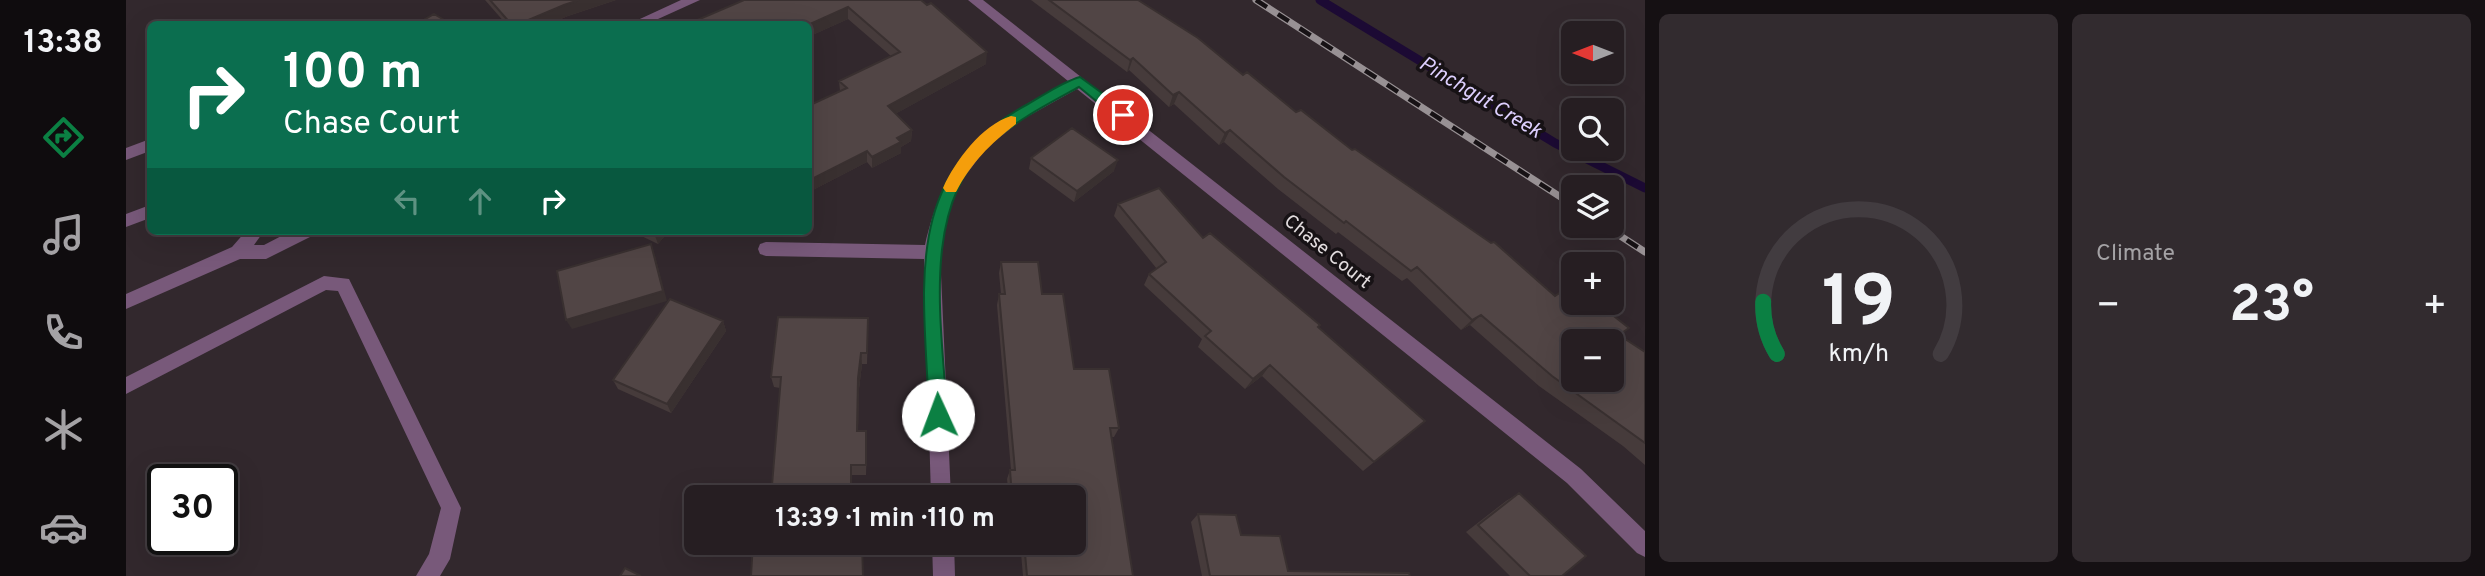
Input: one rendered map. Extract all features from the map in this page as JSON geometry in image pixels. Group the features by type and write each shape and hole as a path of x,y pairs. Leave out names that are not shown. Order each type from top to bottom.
{"street":[{"path":"643,21 693,0"},
{"name":"Chase Court","path":"975,0 1574,476 1645,546"},
{"path":"941,485 932,252 942,208 955,177 982,142 1018,115 1080,81"},
{"path":"126,154 147,146"},
{"path":"126,221 147,212"},
{"path":"238,252 253,235"},
{"path":"126,302 238,252 266,252 298,235"},
{"path":"766,250 932,252"},
{"path":"126,386 324,283 343,284 451,508 439,559 427,576"},
{"path":"943,555 944,576"}],"building":[{"path":"490,0 579,0 526,21 508,21"},
{"path":"744,0 921,0 927,5 931,3 987,52 888,106 912,130 897,138 901,142 872,157 867,151 812,179 812,104 847,88 839,81 900,52 848,7 812,23 812,21 695,21"},
{"path":"1049,0 1138,0 1198,38 1243,75 1247,72 1296,112 1301,110 1352,150 1355,149 1491,243 1494,242 1555,296 1561,292 1561,315 1612,315 1629,328 1624,332 1624,329 1561,329 1561,382 1481,315 1472,320 1417,267 1411,271 1346,221 1344,223 1284,177 1230,130 1225,133 1179,92 1173,95 1133,58 1130,60"},
{"path":"434,14 446,21 422,21"},
{"path":"1072,128 1118,160 1077,191 1031,158"},
{"path":"1159,188 1203,238 1210,233 1320,325 1318,327 1425,421 1374,462 1270,365 1253,379 1205,336 1211,331 1149,274 1166,262 1118,204"},
{"path":"651,244 663,291 566,320 557,271"},
{"path":"1001,262 1038,262 1042,294 1063,294 1074,369 1109,369 1119,428 1110,428 1133,576 1027,576 1025,555 1086,555 1086,485 1011,485 1010,470 1015,470 999,294 1005,294"},
{"path":"670,299 723,321 667,404 613,380"},
{"path":"778,317 868,318 867,353 861,353 858,378 857,431 866,431 866,465 851,465 851,485 772,485 781,377 771,377"},
{"path":"1624,338 1645,352 1645,443 1574,392 1624,392"},
{"path":"1519,493 1586,556 1562,576 1530,576 1478,525"},
{"path":"1198,514 1236,515 1241,535 1280,536 1288,571 1409,573 1410,576 1210,576"},
{"path":"752,555 862,555 863,576 751,576"},
{"path":"625,568 641,576 620,576"}],"waterway":[{"name":"Pinchgut Creek","path":"1320,0 1555,143 1645,188"}],"railway":[{"path":"1256,0 1561,197"},
{"path":"1623,238 1645,252"}],"slow traffic":[{"path":"951,188 955,177 982,142 1011,120"}],"route":[{"path":"938,415 932,252 942,208 955,177 982,142 1018,115 1080,81 1123,115"}]}
